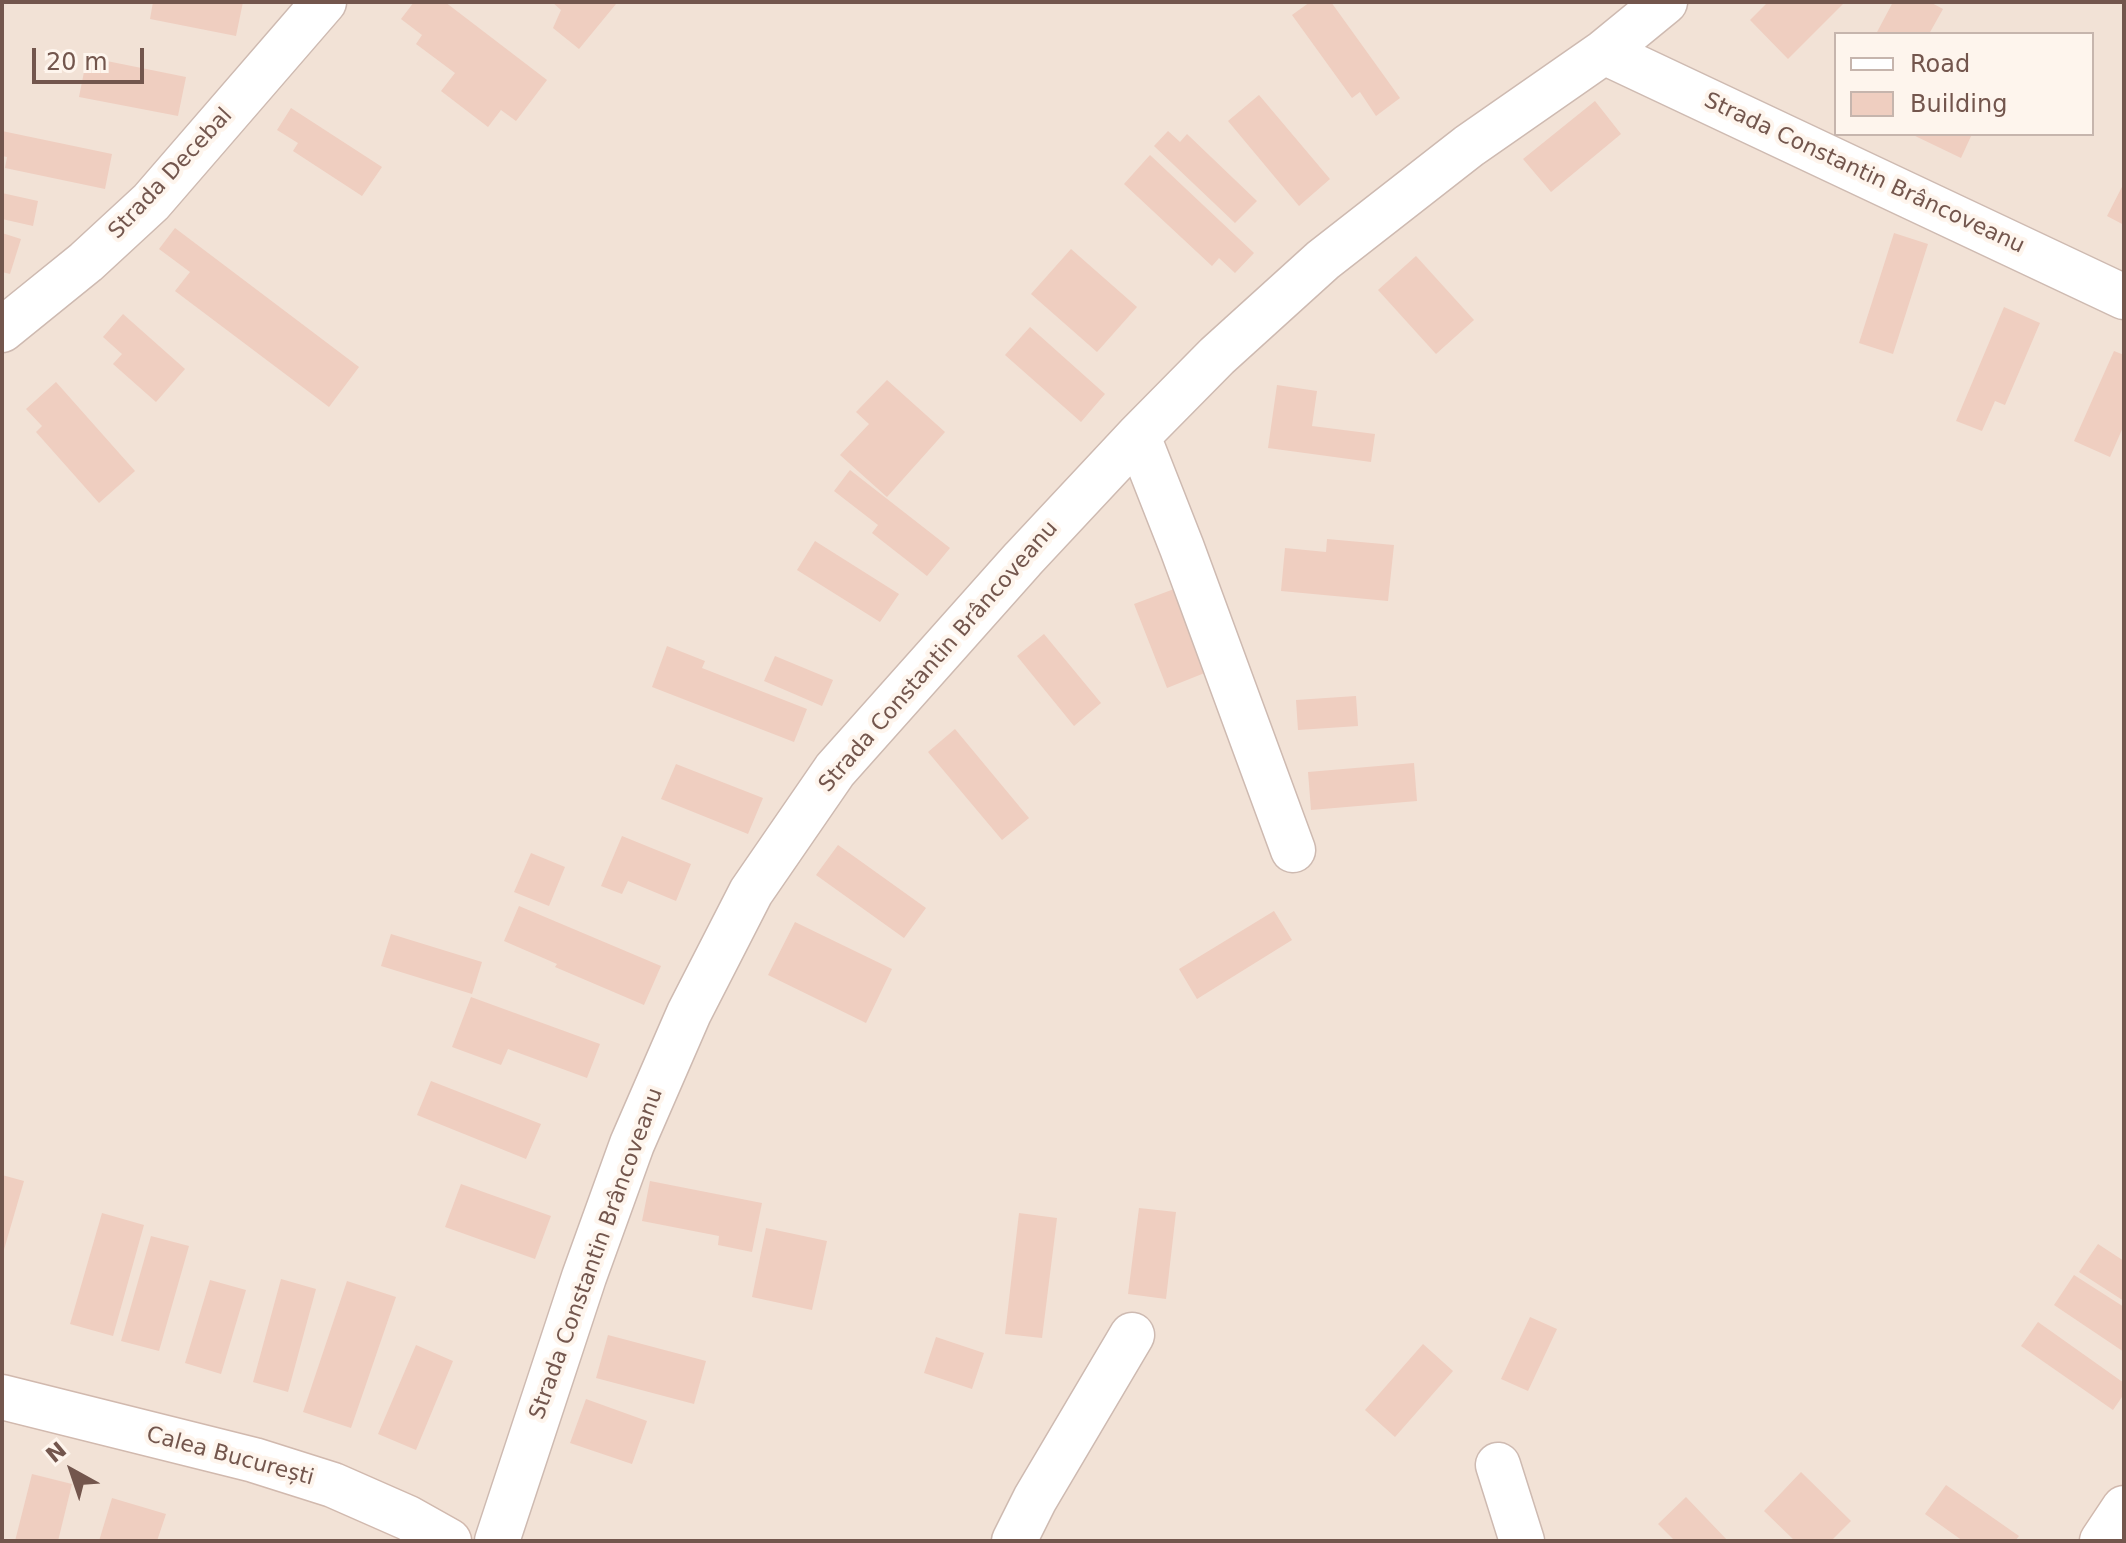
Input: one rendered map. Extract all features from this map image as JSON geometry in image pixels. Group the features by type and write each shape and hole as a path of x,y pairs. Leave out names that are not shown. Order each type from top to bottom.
{"street":[{"name":"Strada Decebal","path":"2,330 86,262 151,202 324,2"},
{"name":"Strada Constantin Brâncoveanu","path":"497,1541 584,1277 632,1144 689,1013 751,892 835,770 1023,559 1217,356 1323,260 1469,146 1604,52 1665,2"},
{"name":"Strada Constantin Brâncoveanu","path":"1604,52 2124,297"},
{"path":"1138,436 1293,850"},
{"path":"1014,1541 1035,1499 1132,1335"},
{"name":"Calea București","path":"2,1397 267,1464 333,1485 408,1518 449,1541"},
{"path":"1498,1465 1522,1541"},
{"path":"2102,1541 2124,1508"}],"shaded area":[{"path":"2,2 2124,2 2124,1541 2,1541"}],"building":[{"path":"153,2 243,2 236,36 150,19"},
{"path":"414,2 445,2 547,80 516,121 501,110 488,127 441,91 455,73 416,44 422,35 401,19"},
{"path":"552,2 616,4 579,49 553,28 561,10"},
{"path":"1310,2 1331,2 1400,98 1376,116 1360,92 1352,98 1292,15"},
{"path":"1768,2 1845,2 1788,59 1750,20"},
{"path":"1893,2 1930,2 1943,9 1930,32 1877,32"},
{"path":"87,57 186,77 178,116 79,97"},
{"path":"1259,95 1330,179 1299,206 1228,121"},
{"path":"1595,101 1621,134 1551,192 1523,159"},
{"path":"291,108 382,167 362,196 293,151 298,143 277,130"},
{"path":"2,131 112,154 105,189 5,168 7,157 2,156"},
{"path":"1168,131 1180,142 1187,134 1257,201 1235,223 1154,146"},
{"path":"1915,136 1971,136 1961,158"},
{"path":"1150,155 1254,253 1235,273 1219,258 1212,266 1124,184"},
{"path":"2124,183 2124,225 2107,216"},
{"path":"2,193 38,201 33,226 2,219"},
{"path":"175,228 359,367 329,407 175,291 190,272 159,249"},
{"path":"2,233 21,239 10,274 2,272"},
{"path":"1894,233 1928,244 1893,354 1859,343"},
{"path":"1071,249 1137,307 1097,352 1031,294"},
{"path":"1416,256 1474,320 1436,354 1378,290"},
{"path":"2004,307 2040,323 2005,405 1995,401 1982,431 1956,421"},
{"path":"123,314 185,369 156,402 113,364 122,354 103,337"},
{"path":"1030,327 1105,394 1081,422 1005,355"},
{"path":"2114,351 2124,355 2124,425 2110,457 2074,441"},
{"path":"887,380 945,432 887,497 840,455 869,424 856,412"},
{"path":"56,382 135,471 99,503 36,432 42,426 26,409"},
{"path":"1277,385 1317,391 1312,426 1375,434 1371,462 1268,448"},
{"path":"850,470 950,548 927,576 872,533 878,525 834,491"},
{"path":"1327,539 1394,545 1388,601 1281,591 1285,548 1326,552"},
{"path":"815,541 899,594 880,622 797,570"},
{"path":"1174,589 1207,672 1167,688 1134,604"},
{"path":"1044,634 1101,703 1074,726 1017,656"},
{"path":"667,646 705,661 702,668 807,709 794,742 652,687"},
{"path":"775,656 833,680 822,706 764,681"},
{"path":"1356,696 1358,726 1298,730 1296,700"},
{"path":"955,729 1029,818 1002,840 928,752"},
{"path":"1414,763 1417,801 1311,810 1308,772"},
{"path":"676,764 763,798 748,834 661,799"},
{"path":"622,836 691,864 676,901 628,881 622,894 601,886"},
{"path":"838,845 926,908 904,938 816,875"},
{"path":"531,853 565,867 549,906 514,892"},
{"path":"519,906 661,966 644,1005 555,967 557,964 504,941"},
{"path":"1274,911 1292,940 1197,999 1179,969"},
{"path":"795,922 892,969 866,1023 768,975"},
{"path":"391,934 482,962 472,994 381,966"},
{"path":"471,997 600,1044 587,1078 508,1049 501,1065 452,1047"},
{"path":"431,1081 541,1124 526,1159 417,1115"},
{"path":"2,1175 24,1181 3,1253 2,1253"},
{"path":"650,1181 762,1203 752,1252 718,1245 719,1236 642,1221"},
{"path":"461,1184 551,1216 535,1259 445,1227"},
{"path":"1139,1208 1176,1212 1166,1299 1128,1294"},
{"path":"102,1213 144,1225 113,1336 70,1324"},
{"path":"1019,1213 1057,1218 1042,1338 1005,1334"},
{"path":"766,1228 827,1241 812,1310 752,1297"},
{"path":"151,1236 189,1246 159,1351 121,1341"},
{"path":"2098,1244 2124,1261 2124,1301 2079,1272"},
{"path":"2074,1275 2124,1307 2124,1352 2054,1305"},
{"path":"281,1279 316,1289 288,1392 253,1382"},
{"path":"210,1280 246,1290 221,1374 185,1363"},
{"path":"347,1281 396,1297 351,1428 303,1412"},
{"path":"1530,1317 1557,1329 1528,1391 1501,1379"},
{"path":"2038,1322 2124,1383 2124,1394 2113,1410 2021,1346"},
{"path":"608,1335 706,1361 694,1404 596,1378"},
{"path":"936,1337 984,1353 972,1389 924,1373"},
{"path":"1423,1344 1453,1371 1395,1437 1365,1410"},
{"path":"416,1345 453,1361 416,1450 378,1434"},
{"path":"586,1399 647,1421 632,1464 570,1443"},
{"path":"1801,1472 1851,1521 1831,1541 1795,1541 1764,1511"},
{"path":"32,1474 72,1484 58,1541 15,1541"},
{"path":"1946,1485 2019,1536 2015,1541 1963,1541 1925,1514"},
{"path":"1686,1497 1728,1541 1675,1541 1658,1524"},
{"path":"112,1498 166,1514 157,1541 99,1541"}]}
